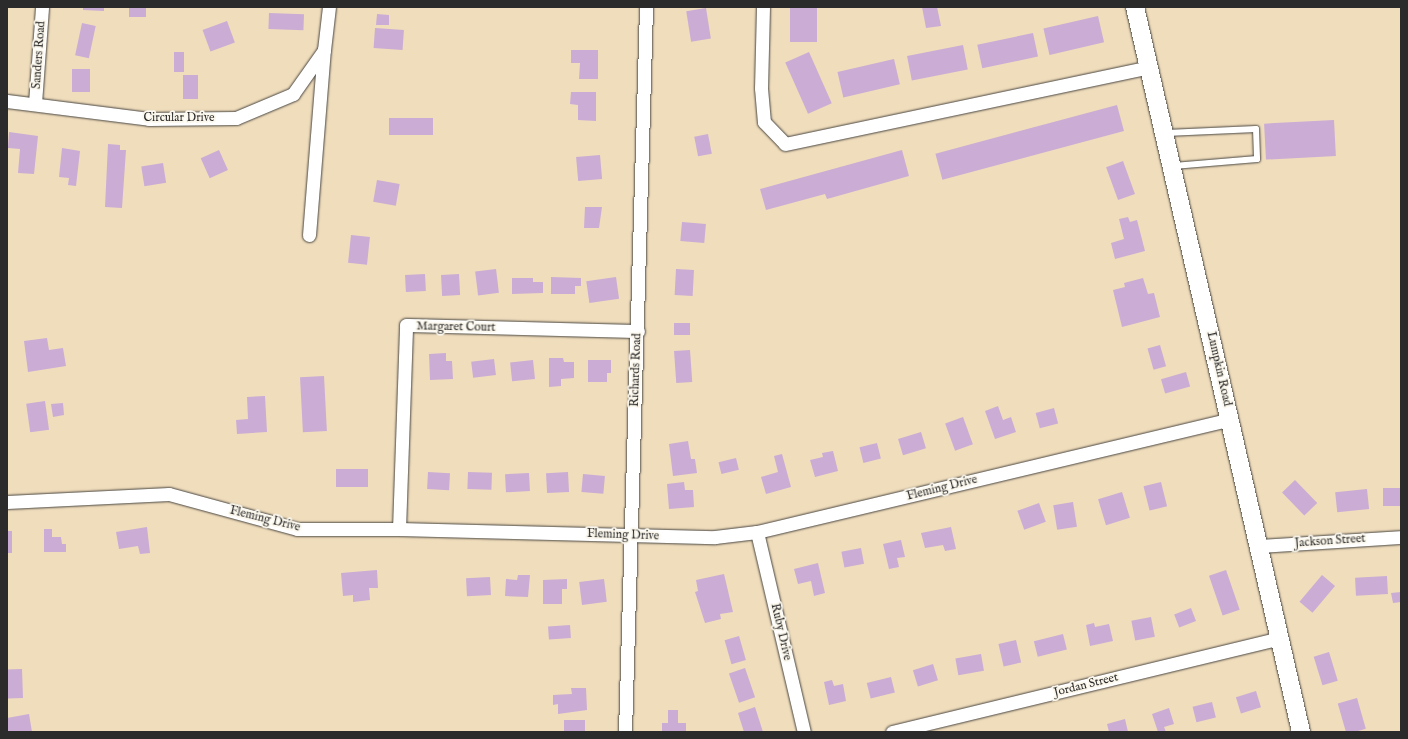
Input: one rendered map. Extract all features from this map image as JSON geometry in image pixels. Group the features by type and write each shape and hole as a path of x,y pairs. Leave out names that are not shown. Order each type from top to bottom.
{"main road":[{"name":"Lumpkin Road","path":"1135,7 1301,732"}],"street":[{"name":"Sanders Road","path":"35,104 42,7"},
{"name":"Circular Drive","path":"309,235 324,50 329,7"},
{"name":"Richards Road","path":"625,732 638,331 646,7"},
{"path":"763,7 761,88 764,122 785,144 1149,67"},
{"name":"Circular Drive","path":"7,101 149,119 236,118 292,94 324,50"},
{"name":"Margaret Court","path":"399,529 406,325 638,331"},
{"name":"Fleming Drive","path":"7,502 169,494 297,529 399,529 715,537 757,532 1230,419"},
{"name":"Ruby Drive","path":"757,532 804,732"},
{"name":"Jackson Street","path":"1258,546 1401,537"},
{"name":"Jordan Street","path":"892,732 1280,638"}],"lane":[{"path":"1164,134 1256,129 1257,159 1172,166"}],"building":[{"path":"83,7 104,7 104,11 83,10"},
{"path":"129,7 146,7 146,17 129,17"},
{"path":"790,7 817,7 817,42 790,42"},
{"path":"922,7 937,7 941,26 926,28"},
{"path":"706,8 711,39 691,42 686,11"},
{"path":"269,13 304,14 303,30 268,29"},
{"path":"377,14 389,15 389,25 376,25"},
{"path":"1098,16 1104,42 1050,55 1043,29"},
{"path":"227,21 235,43 210,52 203,30"},
{"path":"82,23 96,26 89,58 75,55"},
{"path":"375,28 404,30 403,50 374,48"},
{"path":"1033,33 1038,56 982,68 977,45"},
{"path":"963,45 968,70 912,80 907,56"},
{"path":"571,50 598,50 598,79 579,79 580,63 571,63"},
{"path":"174,52 184,52 184,72 174,72"},
{"path":"809,52 832,103 808,114 785,63"},
{"path":"894,59 900,84 843,97 837,72"},
{"path":"72,69 90,69 90,92 72,92"},
{"path":"183,75 198,75 198,99 183,99"},
{"path":"571,92 596,92 596,121 578,120 578,105 570,104"},
{"path":"1117,105 1124,131 942,180 935,154"},
{"path":"389,118 433,118 433,135 389,135"},
{"path":"1334,120 1336,156 1266,160 1264,124"},
{"path":"9,132 38,136 34,174 18,173 20,149 8,148"},
{"path":"708,134 712,154 698,156 694,137"},
{"path":"108,144 120,145 120,150 126,150 122,208 105,207"},
{"path":"62,148 80,151 76,186 68,185 69,178 59,177"},
{"path":"219,150 228,170 210,178 201,158"},
{"path":"902,150 909,176 827,199 825,194 766,210 760,189"},
{"path":"600,155 602,179 578,181 576,157"},
{"path":"1123,161 1135,194 1118,200 1106,167"},
{"path":"163,163 166,183 144,186 141,166"},
{"path":"377,180 400,184 396,206 373,202"},
{"path":"585,207 602,207 599,228 584,228"},
{"path":"1128,217 1130,222 1137,220 1145,251 1115,259 1111,243 1124,239 1119,219"},
{"path":"682,222 706,224 704,243 680,241"},
{"path":"351,235 370,237 367,265 348,263"},
{"path":"496,269 499,293 478,295 475,272"},
{"path":"676,269 694,270 693,296 675,295"},
{"path":"425,274 426,291 406,292 405,275"},
{"path":"459,274 460,295 442,296 441,275"},
{"path":"551,277 581,278 581,286 575,286 575,294 551,294"},
{"path":"616,277 619,299 589,303 586,281"},
{"path":"512,278 533,278 533,282 543,282 543,293 512,294"},
{"path":"1143,278 1148,294 1154,293 1160,317 1122,327 1113,290 1125,287 1124,283"},
{"path":"674,323 690,323 690,335 674,335"},
{"path":"47,338 49,350 63,348 66,366 28,372 24,341"},
{"path":"1160,345 1166,366 1154,370 1148,349"},
{"path":"690,350 692,382 676,383 674,351"},
{"path":"446,353 446,361 452,361 453,379 430,380 429,354"},
{"path":"549,358 563,358 564,362 574,362 574,378 561,379 561,386 549,387"},
{"path":"494,359 496,375 473,378 471,362"},
{"path":"533,360 535,379 512,381 510,362"},
{"path":"588,360 611,360 611,373 607,373 607,382 588,382"},
{"path":"1186,372 1190,386 1165,394 1161,379"},
{"path":"324,376 327,431 303,432 300,377"},
{"path":"265,396 267,432 237,434 236,420 248,419 247,397"},
{"path":"45,401 49,430 30,432 26,404"},
{"path":"63,403 64,415 53,417 51,404"},
{"path":"998,406 1003,420 1011,417 1016,432 995,439 985,411"},
{"path":"1054,408 1058,423 1040,428 1036,413"},
{"path":"963,417 973,444 955,451 945,423"},
{"path":"921,432 926,448 903,455 898,439"},
{"path":"688,441 691,459 695,459 697,473 673,476 669,444"},
{"path":"877,443 881,459 863,463 860,447"},
{"path":"833,451 838,471 815,477 810,460 823,457 822,453"},
{"path":"782,454 791,487 766,494 761,477 778,472 774,456"},
{"path":"736,458 739,470 721,474 719,462"},
{"path":"336,469 368,469 368,487 336,487"},
{"path":"428,472 450,473 449,490 427,489"},
{"path":"468,472 492,473 491,490 467,489"},
{"path":"568,472 569,492 547,493 546,473"},
{"path":"529,473 530,491 506,492 505,474"},
{"path":"583,474 605,476 603,494 581,492"},
{"path":"1295,480 1317,503 1304,516 1282,493"},
{"path":"684,482 685,490 693,490 694,507 669,509 667,484"},
{"path":"1161,482 1167,506 1150,511 1144,486"},
{"path":"1383,488 1401,488 1401,506 1383,506"},
{"path":"1367,489 1369,509 1337,512 1335,492"},
{"path":"1122,492 1130,518 1106,525 1098,499"},
{"path":"1073,502 1077,527 1057,530 1053,505"},
{"path":"1039,503 1046,522 1024,530 1017,511"},
{"path":"147,527 150,553 140,554 138,546 119,549 116,532"},
{"path":"951,527 956,549 945,551 943,545 925,548 921,533"},
{"path":"44,529 52,529 52,537 61,537 62,544 66,544 66,552 44,552"},
{"path":"7,531 12,531 12,553 7,553"},
{"path":"901,540 905,557 897,558 899,567 889,569 883,544"},
{"path":"861,548 864,564 844,568 841,552"},
{"path":"818,563 825,593 814,596 811,581 798,584 794,569"},
{"path":"377,570 378,588 369,588 370,600 353,602 353,595 343,596 341,573"},
{"path":"1226,570 1240,610 1223,616 1209,576"},
{"path":"724,574 733,612 720,614 721,619 705,623 695,592 698,591 696,580"},
{"path":"518,575 530,575 528,597 505,596 506,579 517,580"},
{"path":"1322,575 1335,586 1313,613 1300,602"},
{"path":"1387,576 1388,594 1356,596 1355,578"},
{"path":"490,577 491,595 467,596 466,578"},
{"path":"567,579 567,589 562,589 562,604 543,604 543,580"},
{"path":"604,579 607,602 582,605 579,582"},
{"path":"1401,592 1401,602 1393,603 1391,593"},
{"path":"1191,608 1196,621 1179,628 1174,614"},
{"path":"1151,617 1155,637 1135,640 1131,621"},
{"path":"1094,623 1095,627 1109,624 1113,641 1090,646 1086,625"},
{"path":"570,625 571,638 549,640 548,627"},
{"path":"1063,634 1067,650 1038,657 1034,641"},
{"path":"739,636 746,660 731,664 725,640"},
{"path":"1016,640 1021,662 1004,666 998,644"},
{"path":"1329,652 1338,681 1322,685 1314,657"},
{"path":"981,654 984,671 958,675 955,659"},
{"path":"933,664 938,680 918,686 913,670"},
{"path":"745,668 755,697 739,703 729,674"},
{"path":"22,669 23,698 8,699 7,670"},
{"path":"891,677 895,693 871,699 867,683"},
{"path":"832,680 834,686 843,684 846,701 829,705 824,682"},
{"path":"571,688 586,688 587,710 558,714 558,704 553,705 553,695 572,694"},
{"path":"1256,691 1261,707 1241,713 1236,697"},
{"path":"1357,698 1366,729 1355,732 1346,732 1338,704"},
{"path":"1212,702 1216,718 1196,722 1193,707"},
{"path":"755,707 763,732 744,732 738,713"},
{"path":"1169,708 1174,724 1164,727 1166,732 1158,732 1152,714"},
{"path":"668,710 678,710 678,723 686,723 686,732 662,732 662,723 668,723"},
{"path":"29,714 32,732 7,732 7,718"},
{"path":"1125,719 1128,732 1109,732 1107,724"},
{"path":"564,720 585,720 585,732 564,732"}]}
